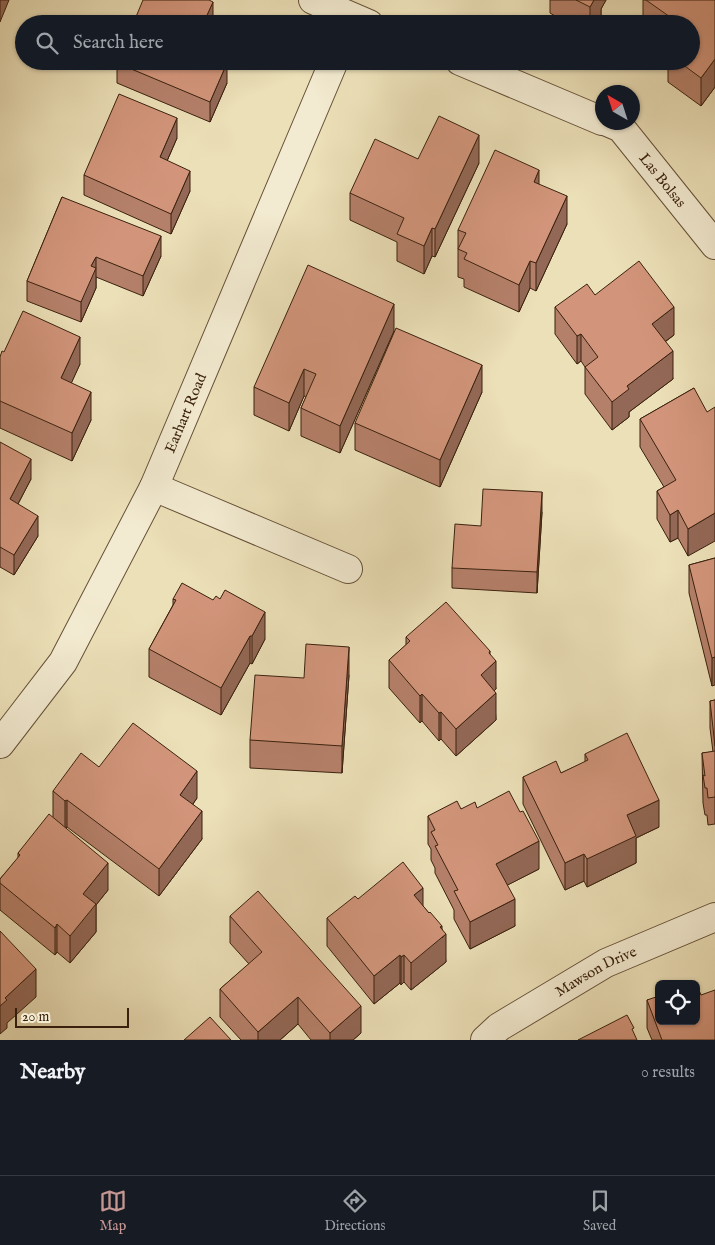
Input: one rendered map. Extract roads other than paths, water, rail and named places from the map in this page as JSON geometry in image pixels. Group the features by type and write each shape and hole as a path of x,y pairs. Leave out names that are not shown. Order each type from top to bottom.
{"street":[{"path":"313,0 344,15"},
{"name":"Earhart Road","path":"0,744 63,662 154,487 330,70"},
{"path":"481,70 595,118"},
{"name":"Las Bolsas","path":"623,130 715,244"},
{"path":"154,487 348,569"},
{"name":"Mawson Drive","path":"485,1040 499,1027 606,963 715,917"}]}
